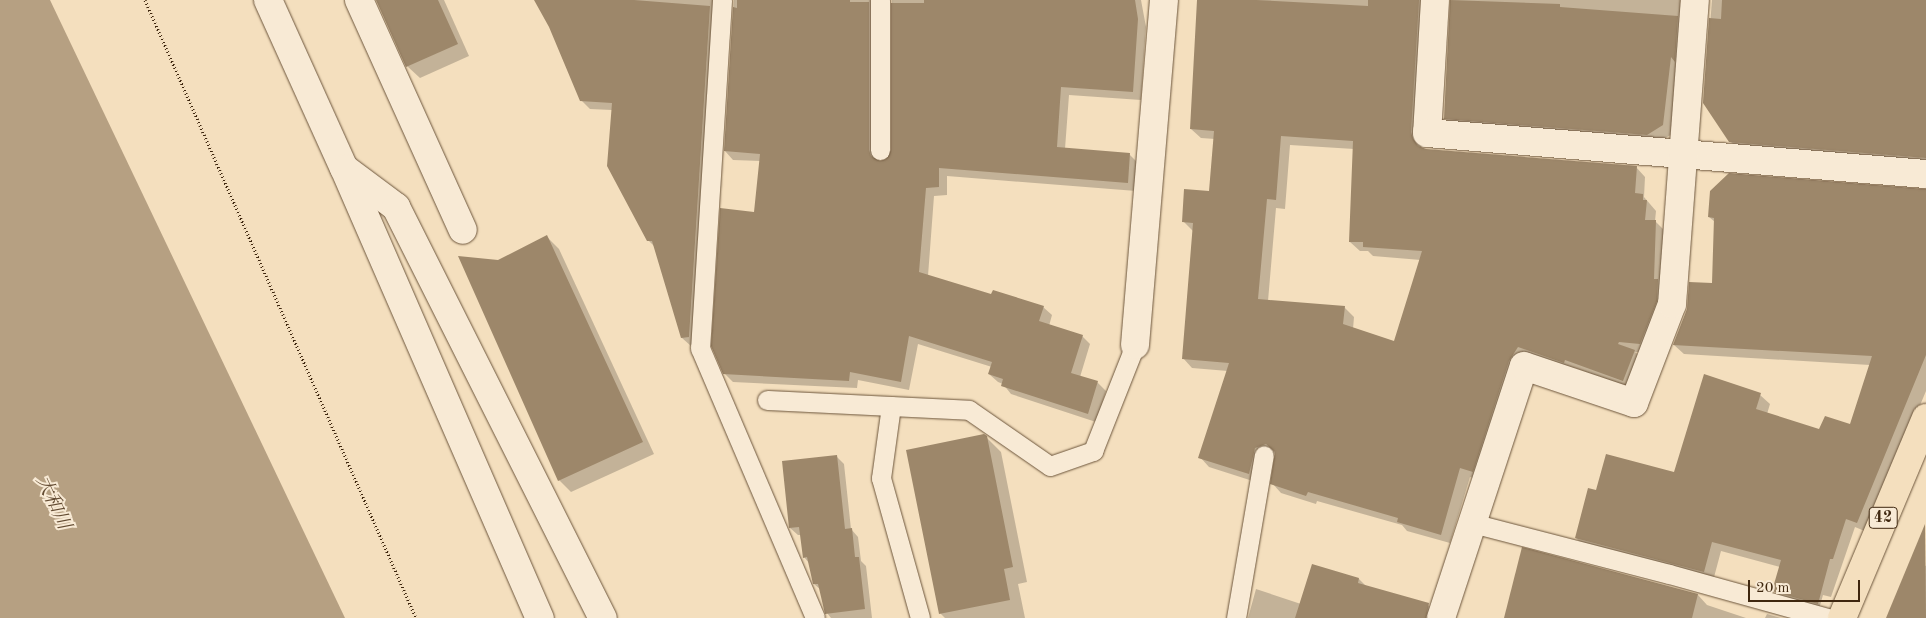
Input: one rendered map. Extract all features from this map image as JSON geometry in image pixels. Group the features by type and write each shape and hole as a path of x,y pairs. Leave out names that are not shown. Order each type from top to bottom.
{"main road":[{"name":"42","path":"1842,618 1926,418"}],"street":[{"path":"268,0 344,168 540,618"},
{"path":"359,0 463,230"},
{"path":"1135,345 1164,0"},
{"path":"1435,0 1428,133 1926,174"},
{"path":"1441,618 1524,366 1634,403 1672,304 1694,0"},
{"path":"344,168 396,207 603,618"}],"lane":[{"path":"722,0 700,348 814,618"},
{"path":"880,0 880,150"},
{"path":"767,400 969,410 1050,466 1093,451 1135,345"},
{"path":"891,406 881,478 920,618"},
{"path":"1236,618 1264,454"},
{"path":"1472,523 1660,571 1828,618"}],"path":[{"path":"145,0 416,618"}],"water":[{"name":"大和川","path":"0,0 50,0 345,618 0,618"}],"building":[{"path":"376,0 438,0 458,44 406,67"},
{"path":"534,0 634,0 710,6 689,337 681,338 652,241 647,241 607,166 612,103 580,101 549,27"},
{"path":"737,0 850,0 850,2 869,2 869,150 871,156 880,161 886,159 891,150 891,3 924,3 924,0 1135,0 1138,19 1133,92 1061,87 1057,147 1130,153 1128,183 939,168 939,187 926,188 919,272 991,294 993,290 1044,306 1039,321 1083,335 1071,373 1098,381 1088,414 1001,386 1003,379 988,374 992,362 909,336 901,382 850,372 849,381 723,374 711,346 720,208 754,212 760,154 724,151 733,7 737,8"},
{"path":"1197,0 1256,0 1368,6 1368,0 1419,0 1411,132 1418,146 1426,149 1637,166 1635,193 1643,194 1643,200 1647,200 1645,220 1656,220 1654,279 1658,279 1657,301 1640,344 1619,342 1618,344 1635,350 1623,381 1565,360 1564,363 1518,347 1509,361 1473,472 1460,468 1441,535 1397,522 1398,518 1308,492 1306,496 1270,484 1275,452 1266,444 1255,448 1249,474 1198,458 1229,363 1182,359 1193,223 1182,222 1184,189 1209,191 1214,131 1190,129","holes":["1281,136 1353,141 1349,242 1363,242 1363,247 1422,251 1394,341 1343,324 1345,306 1258,299 1267,199 1276,200"]},
{"path":"1450,0 1560,4 1560,7 1678,16 1675,62 1671,57 1663,125 1647,135 1444,119"},
{"path":"1722,0 1926,0 1926,158 1729,142 1703,103 1709,18 1721,19"},
{"path":"1729,173 1926,189 1926,355 1857,523 1846,519 1833,559 1830,559 1818,604 1772,591 1781,560 1712,542 1704,572 1575,538 1588,488 1596,490 1606,454 1674,472 1704,374 1761,393 1756,409 1819,429 1825,416 1850,424 1872,356 1673,345 1687,309 1689,282 1712,283 1714,218 1708,217 1710,191"},
{"path":"547,235 643,442 558,481 458,256 498,260"},
{"path":"984,434 987,436 1013,567 1004,569 1010,600 939,614 906,450"},
{"path":"837,455 845,529 852,528 855,557 859,557 865,609 825,614 818,584 813,584 807,557 803,558 799,527 789,528 782,461"},
{"path":"1925,524 1926,618 1886,618"},
{"path":"1522,547 1698,594 1692,618 1504,618"},
{"path":"1312,564 1359,578 1358,583 1429,603 1426,618 1295,618"}]}
